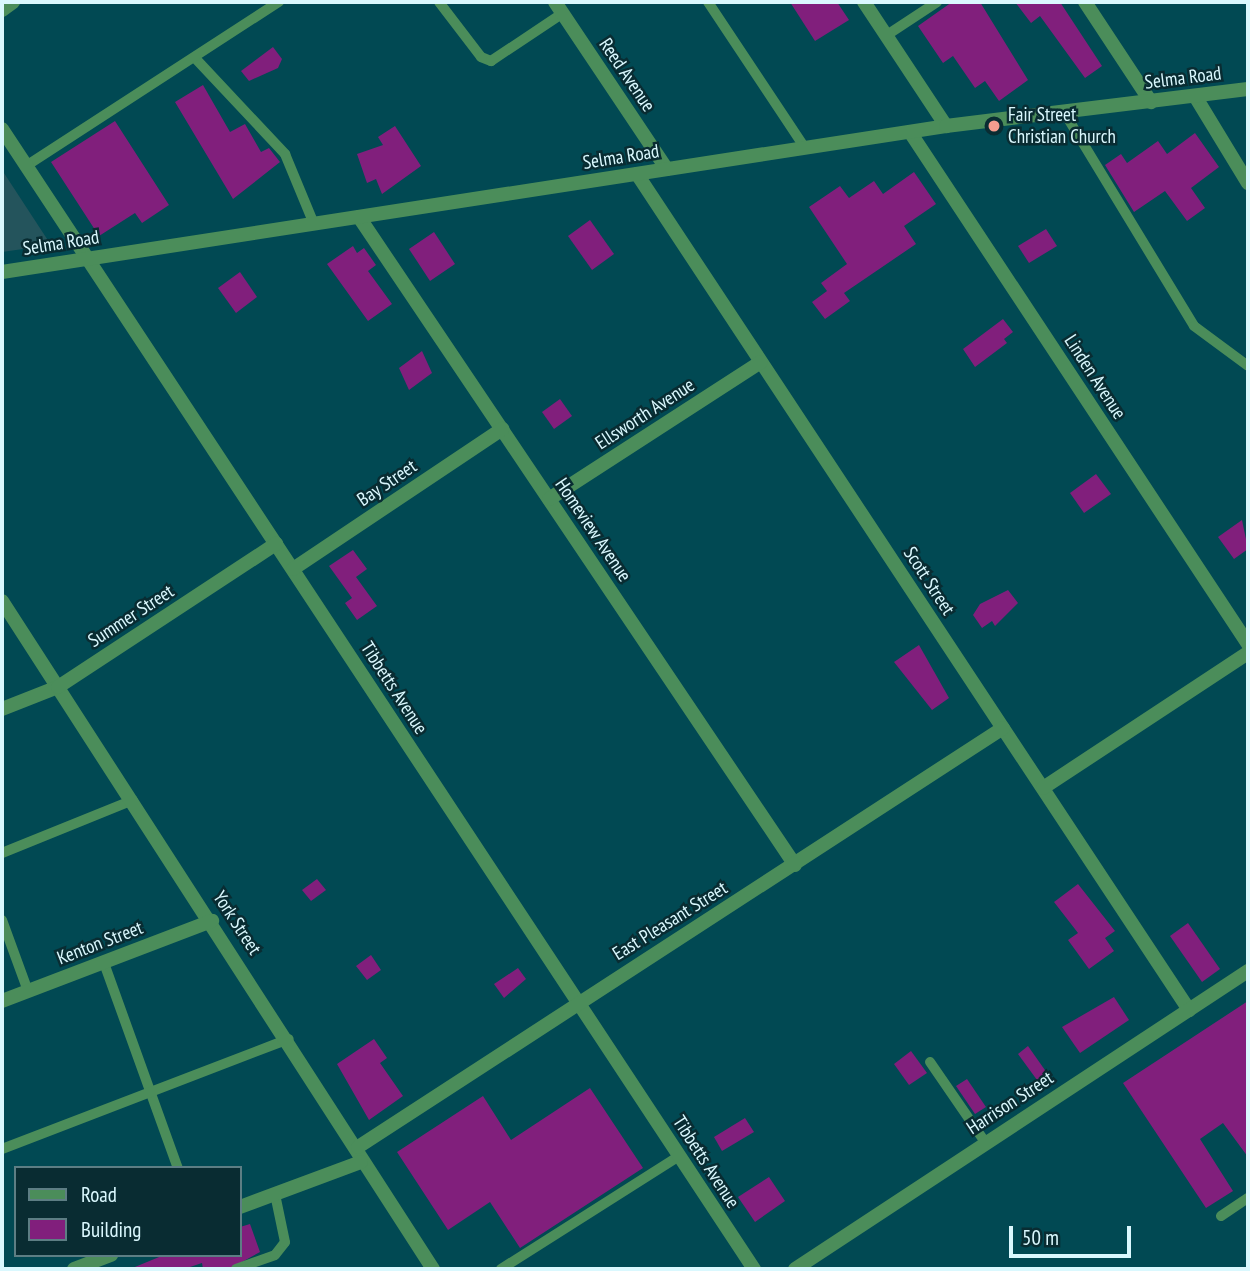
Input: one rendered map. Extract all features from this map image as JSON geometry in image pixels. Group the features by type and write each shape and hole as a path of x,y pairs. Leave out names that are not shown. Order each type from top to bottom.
{"street":[{"path":"2,10 13,2"},
{"path":"864,2 946,126"},
{"path":"1085,2 1151,102"},
{"name":"Reed Avenue","path":"559,8 667,169"},
{"name":"Selma Road","path":"2,272 946,126 1248,89"},
{"path":"1195,96 1248,183"},
{"name":"Tibbetts Avenue","path":"2,129 754,1269"},
{"name":"Linden Avenue","path":"910,132 1248,644"},
{"name":"Scott Street","path":"637,174 1189,1010"},
{"name":"Homeview Avenue","path":"359,217 794,865"},
{"name":"Ellsworth Avenue","path":"549,499 761,362"},
{"name":"Bay Street","path":"293,569 502,429"},
{"name":"Summer Street","path":"2,709 58,687 276,544"},
{"name":"York Street","path":"2,601 289,1038 358,1147 361,1162 433,1269"},
{"path":"1043,788 1248,653"},
{"name":"East Pleasant Street","path":"358,1147 1003,728"},
{"name":"Kenton Street","path":"2,1001 212,921"},
{"name":"Harrison Street","path":"794,1269 1248,971"},
{"path":"242,1206 361,1162"},
{"path":"74,1269 97,1265"}],"lane":[{"path":"26,166 279,2"},
{"path":"439,2 481,57 491,61 559,8"},
{"path":"708,2 805,148"},
{"path":"887,36 937,2"},
{"path":"195,58 285,154 314,224"},
{"path":"1064,112 1194,326 1248,366"},
{"path":"2,853 133,800"},
{"path":"2,920 28,991"},
{"path":"104,963 177,1166"},
{"path":"2,1149 289,1038"},
{"path":"930,1062 985,1142"},
{"path":"501,1269 679,1156"},
{"path":"236,1269 275,1255 285,1242 275,1194"},
{"path":"1221,1216 1248,1198"},
{"path":"520,1258 526,1269"}],"shaded area":[{"path":"2,170 51,245 2,252"}],"building":[{"path":"790,2 837,2 849,20 815,41"},
{"path":"952,2 980,2 1028,80 999,101 985,81 975,88 953,56 943,63 918,26"},
{"path":"1015,2 1060,2 1102,66 1085,78 1040,16 1031,23"},
{"path":"273,47 282,59 278,68 249,81 241,71"},
{"path":"203,85 230,132 245,124 261,152 269,148 280,162 233,199 175,102"},
{"path":"115,121 169,205 142,223 135,213 99,236 51,162"},
{"path":"395,126 421,166 382,194 376,179 367,183 357,154 383,145 378,137"},
{"path":"1195,133 1219,167 1191,188 1205,208 1187,221 1165,191 1134,212 1105,165 1121,154 1127,163 1158,141 1167,154"},
{"path":"914,172 936,204 904,226 916,244 844,293 850,301 825,319 812,302 827,291 821,283 847,264 809,207 840,186 849,198 874,181 883,194"},
{"path":"590,220 614,254 592,270 568,236"},
{"path":"1046,229 1057,246 1029,263 1018,246"},
{"path":"434,232 455,264 430,281 409,249"},
{"path":"353,246 357,253 364,248 376,265 368,271 392,304 368,321 327,264"},
{"path":"240,272 257,297 236,313 218,288"},
{"path":"1003,319 1013,332 1004,339 1007,343 975,367 963,349"},
{"path":"422,351 432,373 409,390 399,368"},
{"path":"560,399 572,416 554,429 542,412"},
{"path":"1096,474 1111,494 1084,513 1070,493"},
{"path":"1242,520 1248,549 1234,559 1218,537"},
{"path":"353,550 367,569 356,577 377,606 357,620 345,603 352,598 329,566"},
{"path":"1008,590 1018,603 995,626 992,621 982,628 973,615 980,604"},
{"path":"919,645 949,698 932,710 894,662"},
{"path":"317,879 326,890 311,901 302,890"},
{"path":"1078,884 1115,931 1105,938 1114,951 1089,969 1068,940 1078,933 1054,902"},
{"path":"1188,923 1220,969 1202,982 1170,936"},
{"path":"371,955 381,970 367,980 356,966"},
{"path":"518,968 526,979 504,998 494,984"},
{"path":"1114,997 1129,1020 1080,1053 1062,1027"},
{"path":"1248,1001 1248,1157 1223,1123 1200,1139 1233,1191 1206,1208 1123,1083"},
{"path":"374,1039 387,1058 380,1063 403,1096 369,1120 337,1064"},
{"path":"1028,1046 1047,1073 1037,1080 1018,1054"},
{"path":"911,1051 927,1073 909,1085 894,1064"},
{"path":"967,1079 986,1107 975,1114 956,1086"},
{"path":"590,1088 643,1168 520,1248 490,1202 448,1230 397,1152 483,1096 511,1140"},
{"path":"745,1118 754,1132 722,1151 714,1137"},
{"path":"769,1177 785,1201 755,1222 738,1197"},
{"path":"250,1224 260,1252 229,1269 203,1269 202,1263 184,1269 130,1269 159,1257 242,1257 242,1226"}],"place":[{"name":"Fair Street Christian Church","path":"994,126"}]}
